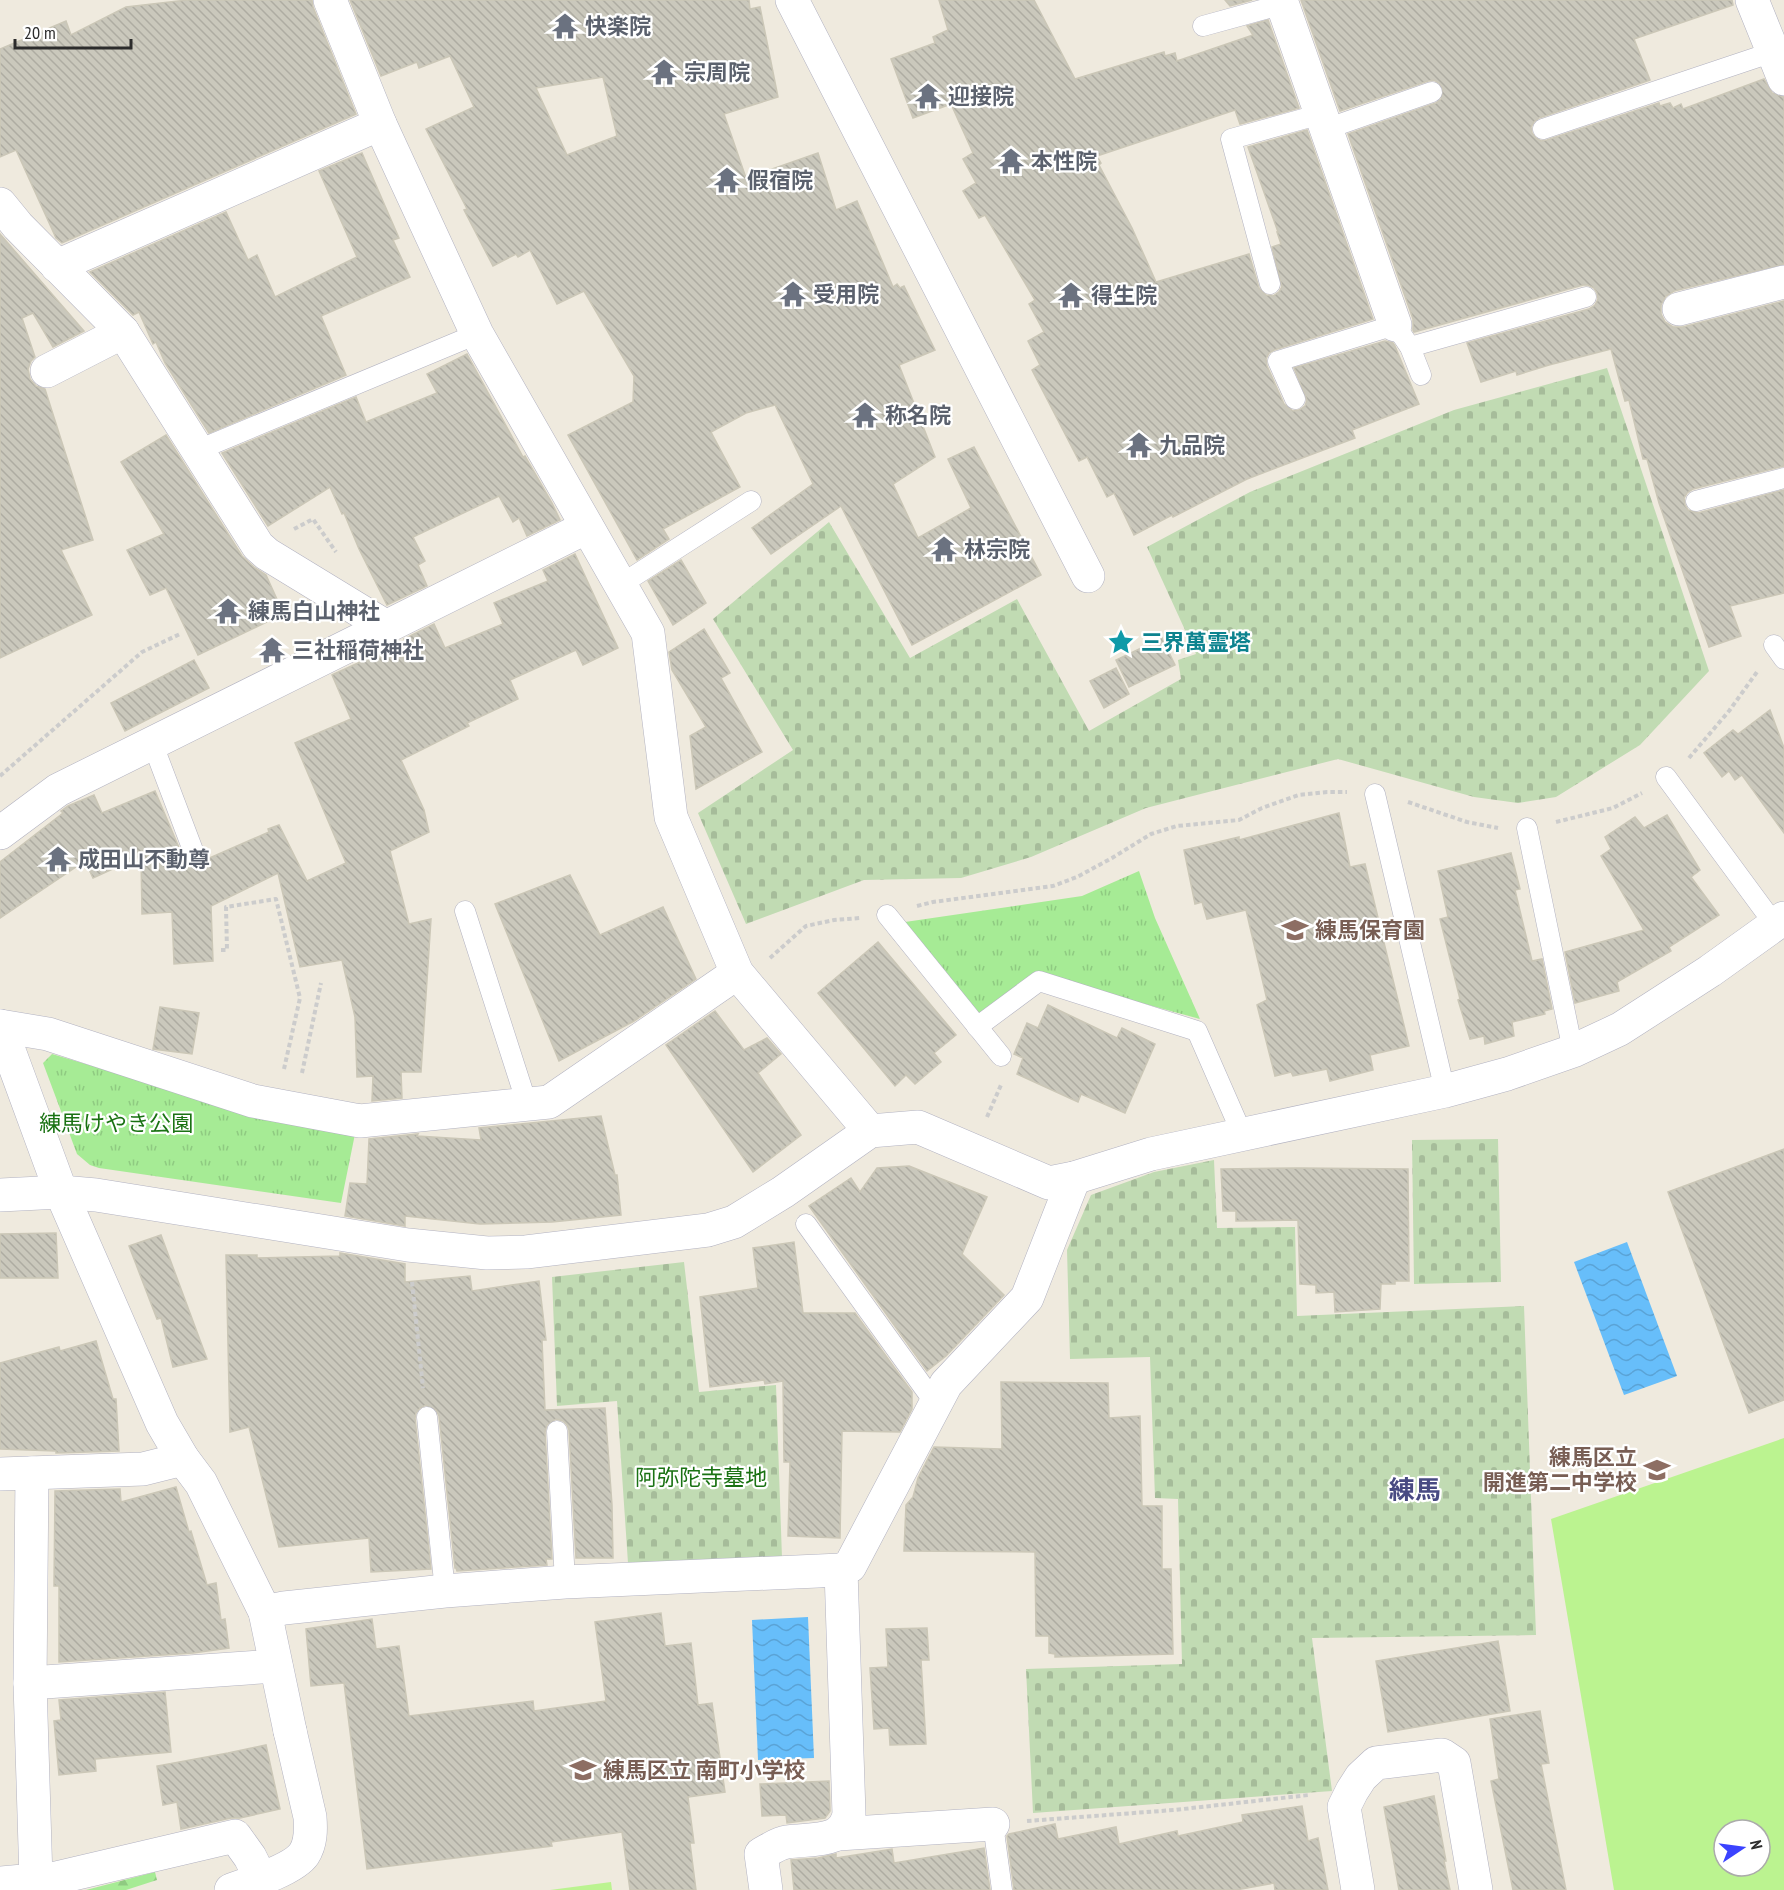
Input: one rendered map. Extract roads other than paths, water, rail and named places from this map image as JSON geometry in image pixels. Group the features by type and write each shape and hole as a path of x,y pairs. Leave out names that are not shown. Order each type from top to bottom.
{"street":[{"path":"330,0 380,124 477,334 648,633 671,817 737,973 870,1131"},
{"path":"792,0 1089,576"},
{"path":"1752,0 1778,65"},
{"path":"1282,2 1403,336"},
{"path":"57,266 380,124"},
{"path":"0,204 18,226 123,332 258,546 267,554 385,626"},
{"path":"1679,309 1784,282"},
{"path":"46,371 123,332"},
{"path":"0,833 58,790 587,527"},
{"path":"0,1195 61,1192 148,1203 408,1245 487,1253 526,1252 684,1234 734,1222 783,1192 870,1131 918,1127 1049,1183 1074,1178 1151,1154 1445,1091 1508,1074 1573,1052 1630,1023 1710,971 1780,921"},
{"path":"231,1890 261,1879 303,1856 309,1844 311,1831 310,1817 265,1612 201,1483 183,1459 162,1423 61,1192 0,1026 48,1034 253,1101 360,1121 549,1102 737,973"},
{"path":"265,1612 445,1591 565,1582 841,1570 850,1566 946,1384 1027,1298 1074,1178"},
{"path":"0,1474 143,1469 183,1459"},
{"path":"32,1473 30,1683 36,1880"},
{"path":"838,1834 848,1822 849,1814 841,1570"},
{"path":"30,1683 276,1666"},
{"path":"1358,1890 1344,1807 1352,1791 1361,1777 1376,1763 1442,1755 1454,1763 1476,1890"},
{"path":"765,1890 761,1854 784,1842 838,1834 993,1824"},
{"path":"0,1883 56,1878 235,1836 250,1857 261,1879"}],"lane":[{"path":"1203,26 1282,2"},
{"path":"1543,129 1778,65"},
{"path":"1270,284 1231,139 1324,122 1432,92"},
{"path":"1295,399 1278,361 1586,297"},
{"path":"198,450 477,334"},
{"path":"1403,336 1421,375"},
{"path":"1696,501 1784,478"},
{"path":"620,585 751,501"},
{"path":"153,742 194,853"},
{"path":"1666,777 1764,910 1780,921"},
{"path":"1375,794 1445,1091"},
{"path":"1527,828 1573,1052"},
{"path":"465,911 527,1104"},
{"path":"887,915 1001,1056"},
{"path":"978,1027 1039,981 1197,1031 1236,1120"},
{"path":"806,1224 935,1403"},
{"path":"427,1417 445,1591"},
{"path":"557,1431 565,1582"},
{"path":"993,1824 1002,1890"}],"water":[{"path":"1627,1242 1677,1376 1624,1395 1574,1262"},
{"path":"808,1617 814,1758 758,1760 752,1620"}],"place":[{"name":"快楽院","path":"565,26"},
{"name":"宗周院","path":"664,72"},
{"name":"迎接院","path":"928,96"},
{"name":"本性院","path":"1011,161"},
{"name":"假宿院","path":"727,180"},
{"name":"受用院","path":"793,294"},
{"name":"得生院","path":"1071,295"},
{"name":"称名院","path":"865,415"},
{"name":"九品院","path":"1139,445"},
{"name":"林宗院","path":"944,549"},
{"name":"練馬白山神社","path":"228,611"},
{"name":"三界萬霊塔","path":"1121,642"},
{"name":"三社稲荷神社","path":"272,650"},
{"name":"成田山不動尊","path":"58,859"},
{"name":"練馬保育園","path":"1295,930"},
{"name":"練馬区立 開進第二中学校","path":"1657,1470"},
{"name":"練馬区立 南町小学校","path":"583,1770"}],"district":[{"name":"練馬","path":"1415,1489"}],"park label":[{"name":"練馬けやき公園","path":"116,1123"},
{"name":"阿弥陀寺墓地","path":"701,1477"}]}
